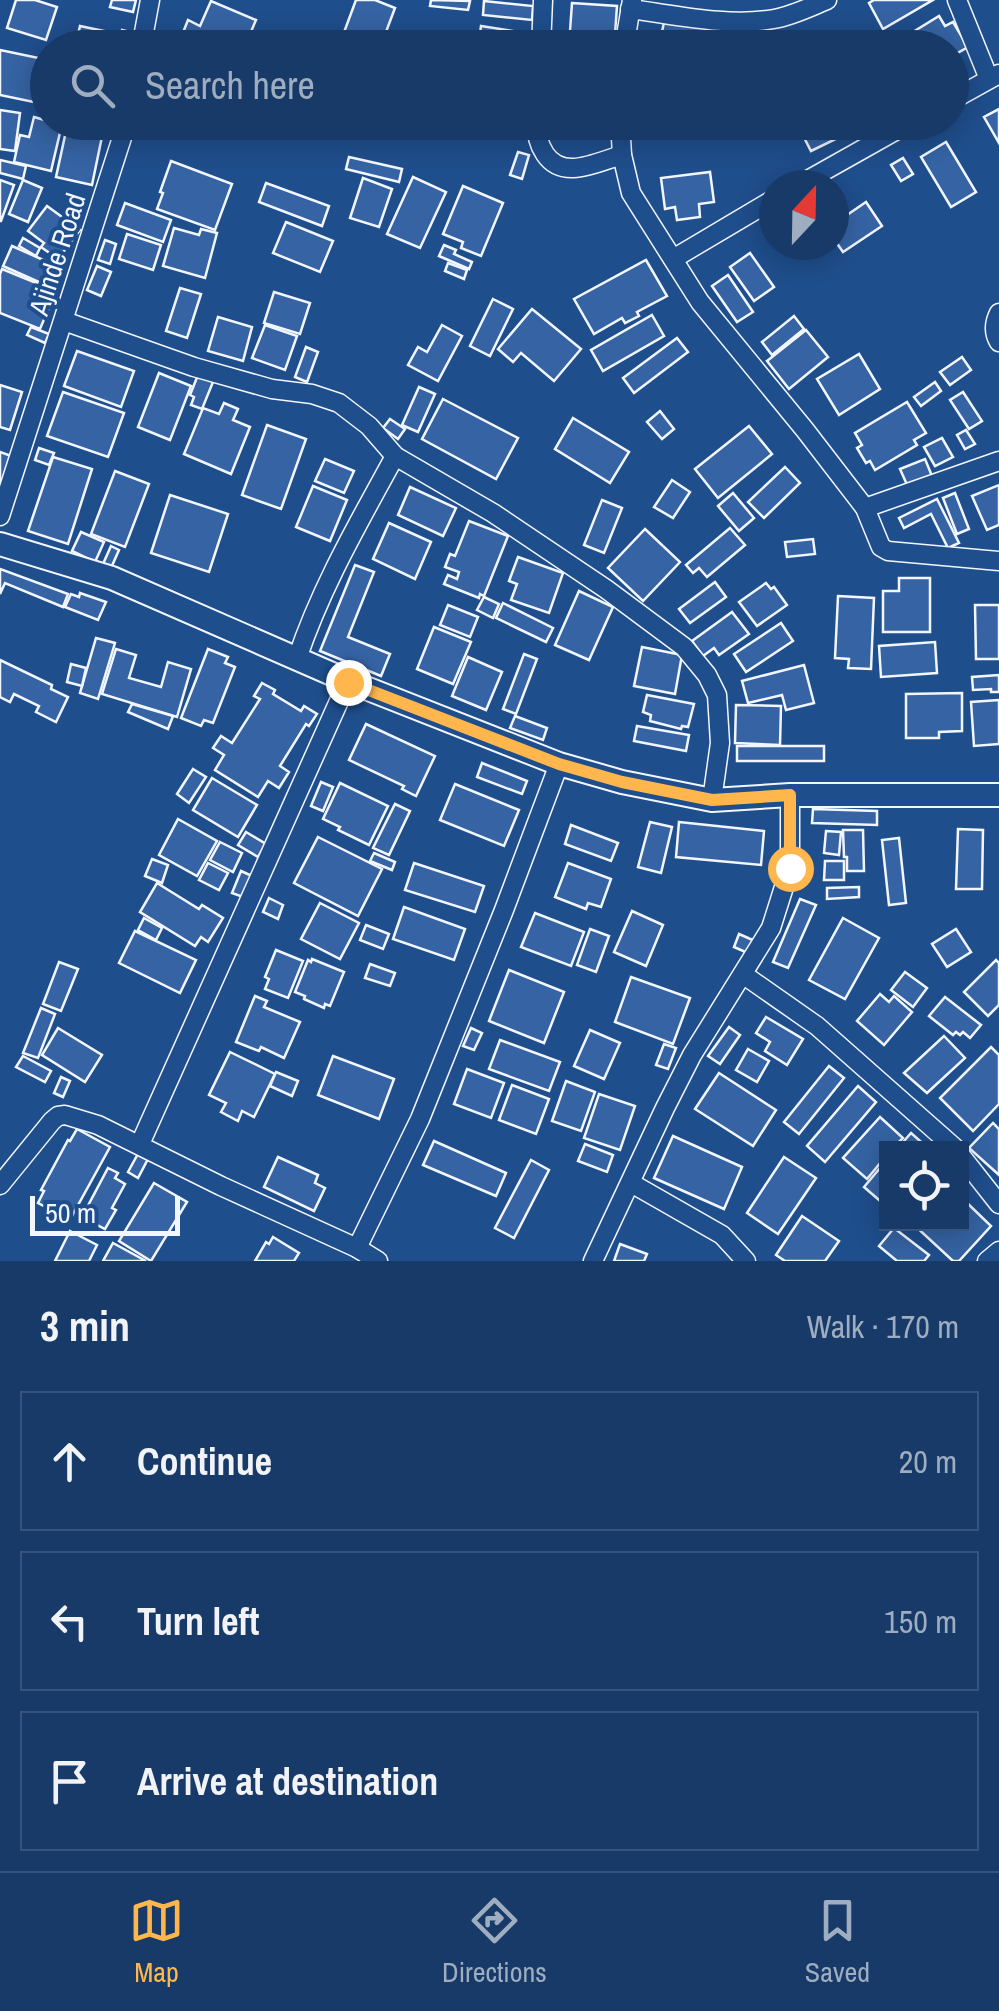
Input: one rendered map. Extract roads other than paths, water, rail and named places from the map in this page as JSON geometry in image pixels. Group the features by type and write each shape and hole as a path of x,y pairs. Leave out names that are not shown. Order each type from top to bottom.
{"street":[{"path":"145,30 150,0"},
{"path":"542,30 543,0"},
{"path":"627,30 632,5 720,20 772,20 826,0"},
{"path":"957,0 994,76 969,90"},
{"name":"Ajinde Road","path":"0,516 121,140"},
{"path":"539,140 554,166 571,170 622,155"},
{"path":"621,140 632,193 700,302 865,508 880,547 888,551 999,561"},
{"path":"826,170 879,140"},
{"path":"673,259 759,208"},
{"path":"999,313 994,324 999,342"},
{"path":"64,322 194,367 339,403 369,426 395,456 493,513 606,588 684,647 707,675 717,695 720,743 712,800"},
{"path":"297,659 337,562 395,456"},
{"path":"865,508 999,462"},
{"path":"0,544 112,578 348,682 559,764 622,782 712,800 790,795 999,795"},
{"path":"140,1144 348,682"},
{"path":"357,1248 420,1119 559,764"},
{"path":"594,1261 692,1055 772,928 790,868 790,795"},
{"path":"744,975 817,1026 947,1141"},
{"path":"0,1185 58,1116 66,1115 140,1144 378,1261"},
{"path":"969,1165 999,1204"},
{"path":"631,1183 722,1235 746,1261"},
{"path":"987,1261 999,1251"}]}
